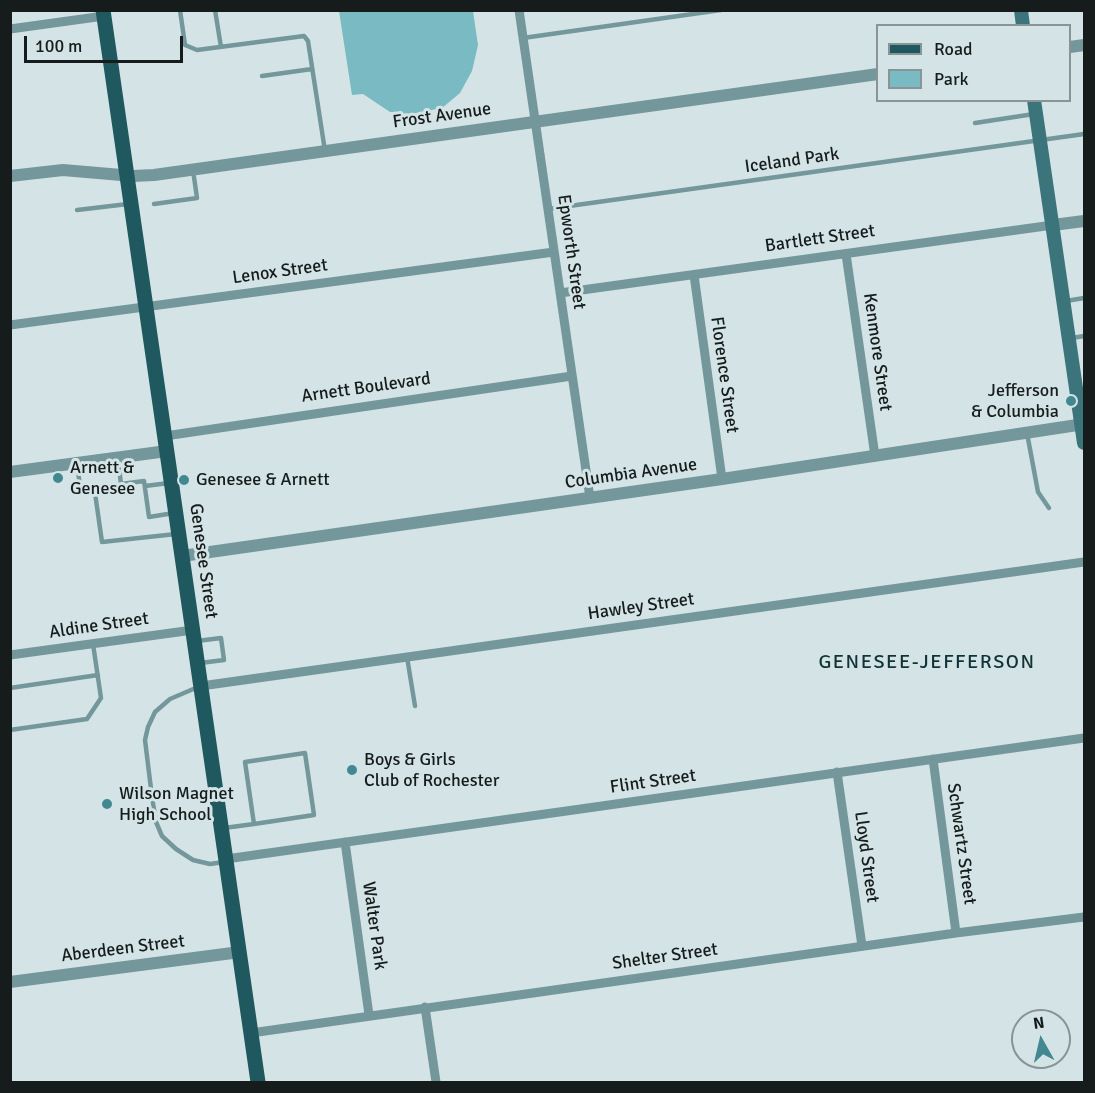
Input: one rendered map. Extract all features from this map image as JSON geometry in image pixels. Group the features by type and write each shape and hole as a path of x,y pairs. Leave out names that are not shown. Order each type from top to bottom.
{"main road":[{"name":"Genesee Street","path":"103,13 258,1083"},
{"path":"1035,107 1084,443"}],"street":[{"name":"Epworth Street","path":"519,10 590,498"},
{"path":"11,29 103,13"},
{"name":"Frost Avenue","path":"10,176 63,170 147,176 876,74"},
{"name":"Bartlett Street","path":"560,293 1084,221"},
{"name":"Lenox Street","path":"10,325 554,252"},
{"name":"Kenmore Street","path":"846,254 875,456"},
{"name":"Florence Street","path":"694,274 722,479"},
{"name":"Arnett Boulevard","path":"10,472 117,458 166,443 572,376"},
{"name":"Columbia Avenue","path":"182,556 1083,425"},
{"name":"Hawley Street","path":"201,686 1084,562"},
{"name":"Aldine Street","path":"10,655 93,644 194,635"},
{"name":"Flint Street","path":"227,860 1084,738"},
{"name":"Schwartz Street","path":"933,759 956,933"},
{"name":"Lloyd Street","path":"837,772 862,946"},
{"name":"Walter Park","path":"345,842 369,1015"},
{"name":"Shelter Street","path":"251,1033 862,946 1084,917"},
{"name":"Aberdeen Street","path":"10,982 240,952"},
{"path":"425,1007 436,1083"}],"lane":[{"path":"180,10 185,45 197,50 304,36 308,41 325,151"},
{"path":"215,10 221,47"},
{"path":"523,38 721,10"},
{"path":"262,76 312,69"},
{"path":"975,123 1035,107"},
{"name":"Iceland Park","path":"548,209 1084,134"},
{"path":"154,204 197,198 193,169"},
{"path":"77,210 131,204"},
{"path":"1064,301 1084,298"},
{"path":"1069,338 1084,336"},
{"path":"1027,433 1038,492 1049,508"},
{"path":"117,458 121,484 144,481 149,517 176,512"},
{"path":"77,463 80,486 95,493 102,542 179,534"},
{"path":"145,486 172,482"},
{"path":"194,635 221,638 224,660 198,663"},
{"path":"10,729 87,719 101,698 93,644"},
{"path":"407,657 415,706"},
{"path":"10,688 98,675"},
{"path":"201,686 170,699 155,712 148,727 145,740 152,797 156,822 162,836 176,849 193,860 210,864 227,860"},
{"path":"222,828 254,824 314,815 305,753 244,762 254,824"}],"green space":[{"path":"339,11 473,11 478,45 472,71 460,93 442,108 411,114 390,112 363,94 352,95"}],"place":[{"name":"Jefferson & Columbia","path":"1071,401"},
{"name":"Arnett & Genesee","path":"58,478"},
{"name":"Genesee & Arnett","path":"184,480"},
{"name":"Boys & Girls Club of Rochester","path":"352,770"},
{"name":"Wilson Magnet High School","path":"107,804"}],"district":[{"name":"GENESEE-JEFFERSON","path":"927,663"}]}
